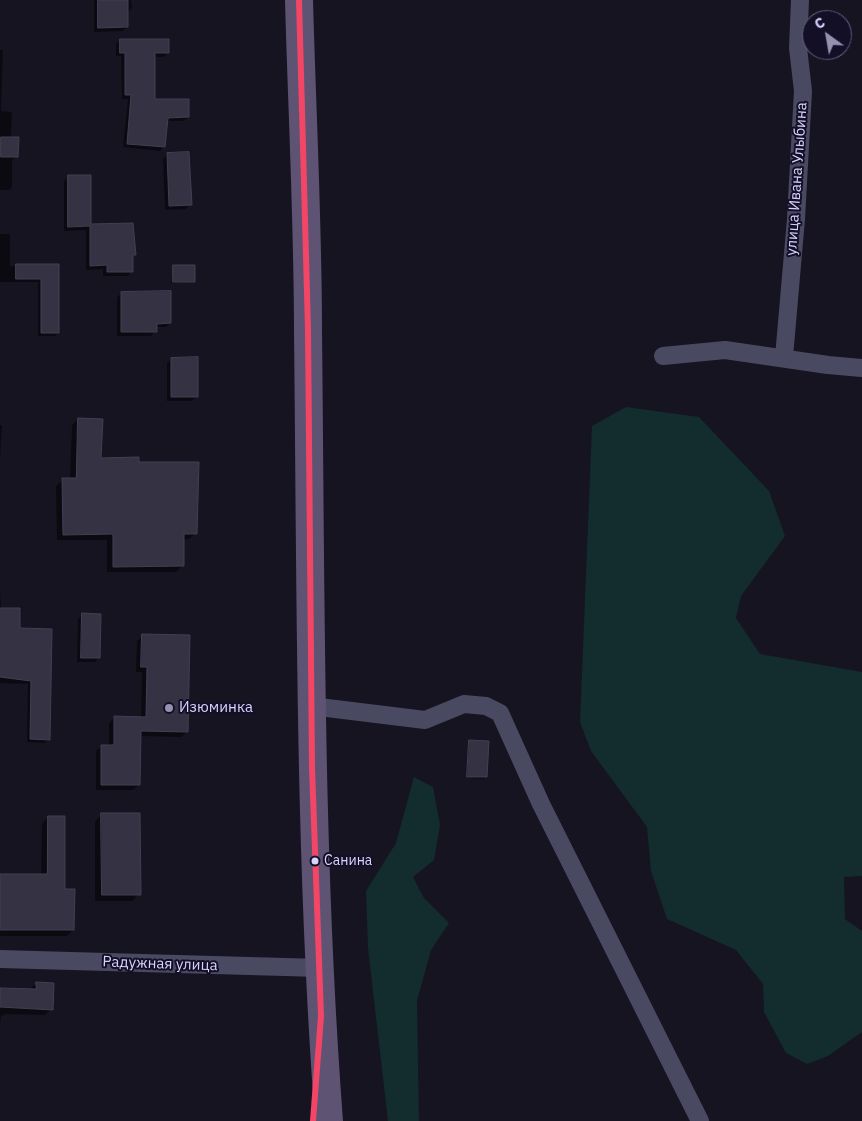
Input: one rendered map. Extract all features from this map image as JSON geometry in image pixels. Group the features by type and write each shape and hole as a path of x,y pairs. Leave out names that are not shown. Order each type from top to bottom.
{"main road":[{"path":"299,0 308,329 311,706 321,1016 329,1121"},
{"path":"312,1121 321,1016"}],"street":[{"name":"улица Ивана Улыбина","path":"784,357 796,219 803,91 798,48 800,0"},
{"path":"663,356 725,350 862,368"},
{"path":"311,706 425,720 464,704 486,706 500,713 540,804 700,1121"},
{"name":"Радужная улица","path":"0,959 320,968"}],"green space":[{"path":"626,407 699,417 769,491 785,536 741,596 736,618 760,654 862,672 862,876 844,877 845,919 862,931 862,1032 828,1056 807,1064 786,1053 764,1012 763,984 736,950 667,919 651,871 647,827 591,751 580,722 592,426"},
{"path":"414,777 433,787 440,825 434,860 413,877 424,898 449,923 431,950 417,1001 419,1121 388,1121 368,948 366,891 396,843"}],"building":[{"path":"98,0 128,0 128,27 98,28"},
{"path":"120,39 169,39 169,53 155,53 155,99 189,99 189,117 168,118 165,147 127,144 131,95 125,95 125,53 120,53"},
{"path":"1,137 19,137 18,157 1,157"},
{"path":"189,152 192,205 169,206 167,153"},
{"path":"68,175 91,175 91,224 133,223 136,255 133,255 133,272 107,272 107,265 90,266 90,226 68,227"},
{"path":"16,264 59,264 59,333 41,333 41,279 16,279"},
{"path":"173,265 195,265 195,282 173,282"},
{"path":"171,291 171,323 157,324 157,332 121,332 121,292"},
{"path":"198,357 198,397 171,397 171,358"},
{"path":"78,418 103,419 101,458 139,457 139,462 199,462 197,534 184,534 184,566 113,567 113,534 63,535 62,478 76,478"},
{"path":"0,608 20,608 20,628 52,629 50,740 30,739 31,681 0,677"},
{"path":"82,613 101,614 100,658 81,658"},
{"path":"142,634 190,635 188,732 141,731 140,785 101,785 101,745 114,745 114,716 146,717 147,667 141,667"},
{"path":"469,740 489,741 487,777 467,777"},
{"path":"101,813 140,813 141,895 102,895"},
{"path":"48,816 65,816 65,889 75,889 74,930 0,930 0,874 47,874"},
{"path":"36,982 54,983 53,1010 0,1007 0,988 36,989"}],"transit line":[{"path":"299,0 308,329 312,767 321,1016 313,1121"}],"place":[{"name":"Изюминка","path":"169,708"},
{"name":"Санина","path":"315,861"}]}
